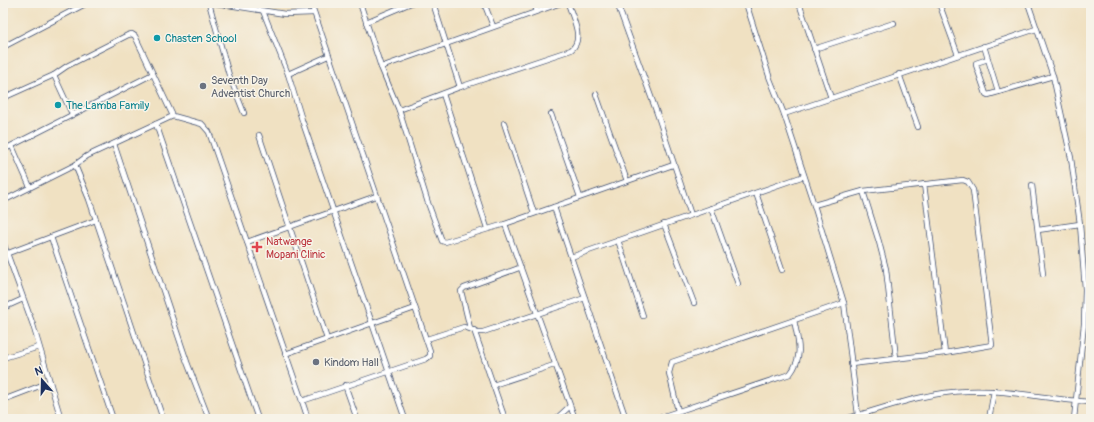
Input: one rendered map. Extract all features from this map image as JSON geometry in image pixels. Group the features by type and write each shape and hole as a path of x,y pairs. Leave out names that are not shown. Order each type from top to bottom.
{"street":[{"path":"3,47 87,3"},
{"path":"209,3 229,74 244,113"},
{"path":"215,3 285,14 314,13"},
{"path":"302,401 430,356 427,339 376,196 311,3"},
{"path":"360,3 381,66 399,110 426,197 442,241 449,242 487,228 504,224 673,165"},
{"path":"366,22 411,3"},
{"path":"431,3 434,6 460,87"},
{"path":"484,3 492,26"},
{"path":"534,3 537,11"},
{"path":"381,66 561,3"},
{"path":"399,110 460,87 571,50 577,45 579,38 568,3"},
{"path":"617,3 658,116 673,165 691,215"},
{"path":"746,3 770,79 784,114 814,205 844,303 858,415"},
{"path":"939,3 958,54"},
{"path":"1028,3 1053,76 1071,158 1080,224 1085,289 1084,324 1074,419"},
{"path":"801,4 814,49 831,98"},
{"path":"263,11 288,74 333,212 405,419"},
{"path":"814,49 894,23"},
{"path":"784,114 958,54 1036,29"},
{"path":"3,98 54,75 67,66 132,34 135,36 173,116"},
{"path":"984,46 998,92"},
{"path":"288,74 328,56"},
{"path":"988,59 976,63 976,65 986,94 988,95 1053,76"},
{"path":"3,150 153,74"},
{"path":"899,74 918,127"},
{"path":"54,75 72,114"},
{"path":"444,94 487,228"},
{"path":"596,94 628,181"},
{"path":"551,114 580,197"},
{"path":"3,201 75,165 87,156 173,116 202,124 209,132 308,419"},
{"path":"156,124 258,419"},
{"path":"504,124 534,213"},
{"path":"259,135 327,339"},
{"path":"114,144 188,362 209,419"},
{"path":"12,146 30,187"},
{"path":"75,165 96,220 163,419"},
{"path":"571,257 804,176"},
{"path":"814,205 863,192 924,184 963,180 972,186 992,334 992,342 989,347 851,364"},
{"path":"924,184 945,353"},
{"path":"1032,185 1043,274"},
{"path":"863,192 886,269 896,358"},
{"path":"756,193 782,270"},
{"path":"247,242 376,196"},
{"path":"554,207 626,419"},
{"path":"711,208 738,284"},
{"path":"5,254 96,220"},
{"path":"504,224 554,365 575,419"},
{"path":"664,224 694,303"},
{"path":"1038,230 1080,224"},
{"path":"51,237 113,419"},
{"path":"618,240 643,316"},
{"path":"3,242 5,254 40,347 61,419"},
{"path":"505,419 472,329 461,291 464,288 520,268"},
{"path":"427,339 464,327 483,332 585,298"},
{"path":"3,308 23,299"},
{"path":"678,411 669,373 672,362 844,303"},
{"path":"285,354 415,308"},
{"path":"656,419 790,374 796,366 800,355 794,320"},
{"path":"3,358 40,347"},
{"path":"493,386 554,365"},
{"path":"3,400 50,382"},
{"path":"345,385 357,419"},
{"path":"989,419 994,391"},
{"path":"845,419 942,394 994,391 1091,402"},
{"path":"556,419 570,406"}],"place":[{"name":"Chasten School","path":"157,38"},
{"name":"Seventh Day Adventist Church","path":"203,86"},
{"name":"The Lamba Family","path":"58,105"},
{"name":"Natwange Mopani Clinic","path":"257,247"},
{"name":"Kindom Hall","path":"316,362"}]}
